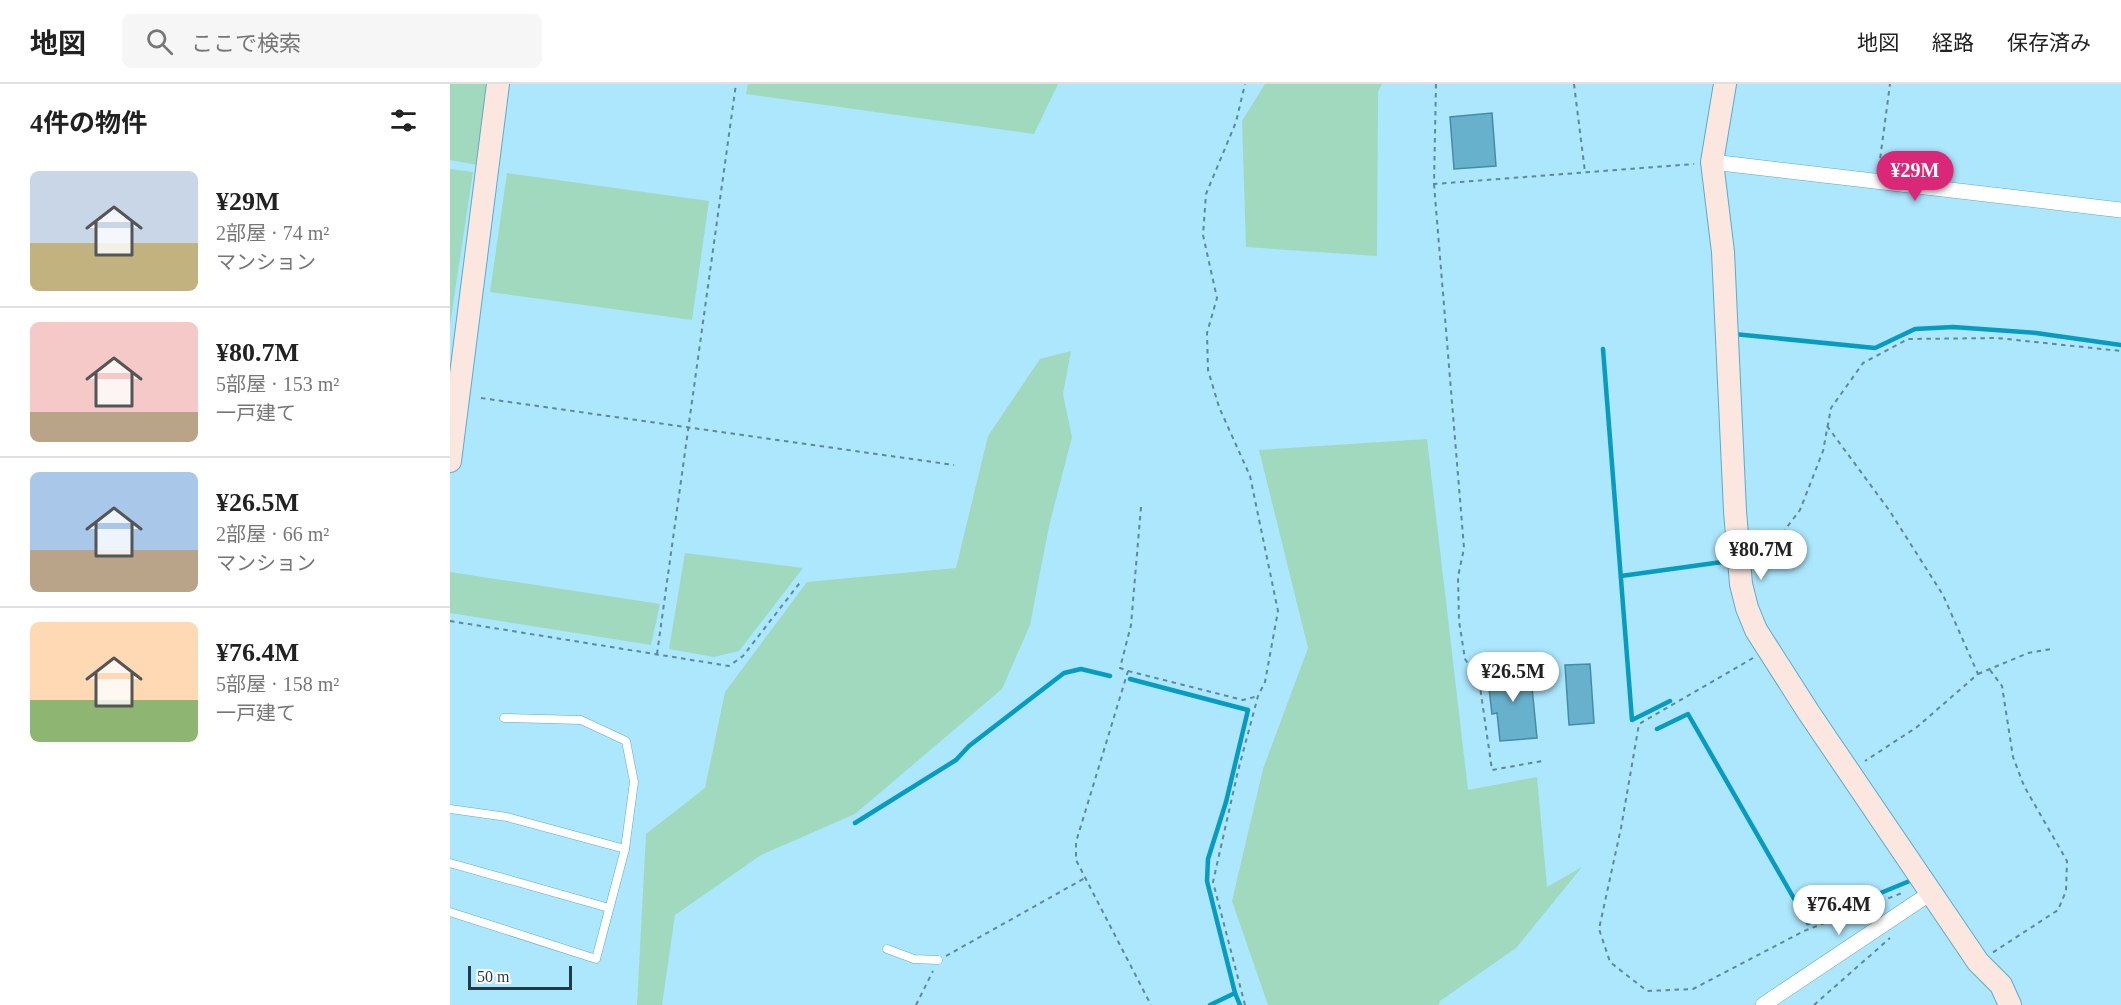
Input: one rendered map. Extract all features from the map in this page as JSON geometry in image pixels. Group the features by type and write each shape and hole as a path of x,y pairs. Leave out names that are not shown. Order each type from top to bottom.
{"street":[{"path":"450,461 498,84"},
{"path":"1725,84 1712,162 1723,252 1741,584 1756,630 1978,962 2001,985 2010,1005"},
{"path":"1712,162 2121,210"},
{"path":"1763,1005 1904,911 1930,888"}],"lane":[{"path":"450,912 596,960 625,849 634,782 626,741 581,720 504,718"},
{"path":"450,809 507,818 625,849"},
{"path":"450,863 609,908"},
{"path":"887,949 914,959 938,960"}],"path":[{"path":"657,654 736,84"},
{"path":"1245,84 1236,122 1206,194 1203,235 1217,298 1207,333 1208,370 1219,407 1250,476 1278,611 1265,682 1258,696 1217,856 1213,882 1245,1005"},
{"path":"1436,84 1434,184 1464,548 1458,578 1460,621 1466,659 1479,680 1492,770 1542,761"},
{"path":"1574,84 1585,172"},
{"path":"1877,181 1890,84"},
{"path":"1434,184 1712,162"},
{"path":"1740,567 1768,552 1800,510 1823,451 1831,408 1863,363 1908,339 1997,338 2121,351"},
{"path":"481,398 687,425 954,465"},
{"path":"1827,426 1889,510 1943,596 1978,674"},
{"path":"1141,507 1131,625 1120,668 1243,700 1258,696"},
{"path":"450,621 729,666 744,656 802,580"},
{"path":"1849,771 1917,727 1978,674 2028,653 2051,649"},
{"path":"1759,655 1639,724 1621,828 1599,929 1610,962 1647,991 1693,989 1804,932 1871,903 1930,888"},
{"path":"1978,962 2058,910 2066,891 2067,861 2024,786 2013,757 2002,686 1990,670"},
{"path":"1128,671 1076,842 1076,860 1151,1005"},
{"path":"916,1005 938,960 1085,878"},
{"path":"1814,1005 1889,940 1904,911"}],"green space":[{"path":"450,84 487,84 478,165 450,160"},
{"path":"748,84 1058,84 1034,134 746,94"},
{"path":"1265,84 1382,84 1378,92 1377,256 1246,247 1242,121"},
{"path":"450,169 473,172 450,325"},
{"path":"507,173 709,201 692,320 490,292"},
{"path":"1071,351 1063,394 1072,437 1049,526 1030,625 1002,689 855,814 761,855 675,915 662,1005 637,1005 646,834 705,788 725,692 807,582 956,568 988,436 1040,359"},
{"path":"1427,439 1468,790 1537,777 1547,887 1582,867 1516,948 1440,1001 1439,1005 1268,1005 1232,901 1263,769 1308,648 1259,450"},
{"path":"685,553 803,568 739,651 714,657 669,649"},
{"path":"450,572 660,604 651,645 450,613"}],"building":[{"path":"1492,113 1496,166 1454,169 1450,117"},
{"path":"1590,664 1594,723 1569,725 1565,665"},
{"path":"1530,667 1537,738 1500,741 1497,713 1492,714 1487,671"}],"waterway":[{"path":"1734,334 1875,348 1915,329 1953,327 2036,333 2121,345"},
{"path":"1603,349 1632,720 1670,701"},
{"path":"1621,576 1722,562 1729,559 1729,555"},
{"path":"855,823 956,760 969,746 1064,673 1081,669 1110,676"},
{"path":"1130,679 1248,710 1226,802 1208,859 1207,881 1235,993 1210,1005"},
{"path":"1657,729 1688,714 1808,923 1912,880"},
{"path":"1235,993 1240,1005"}]}
